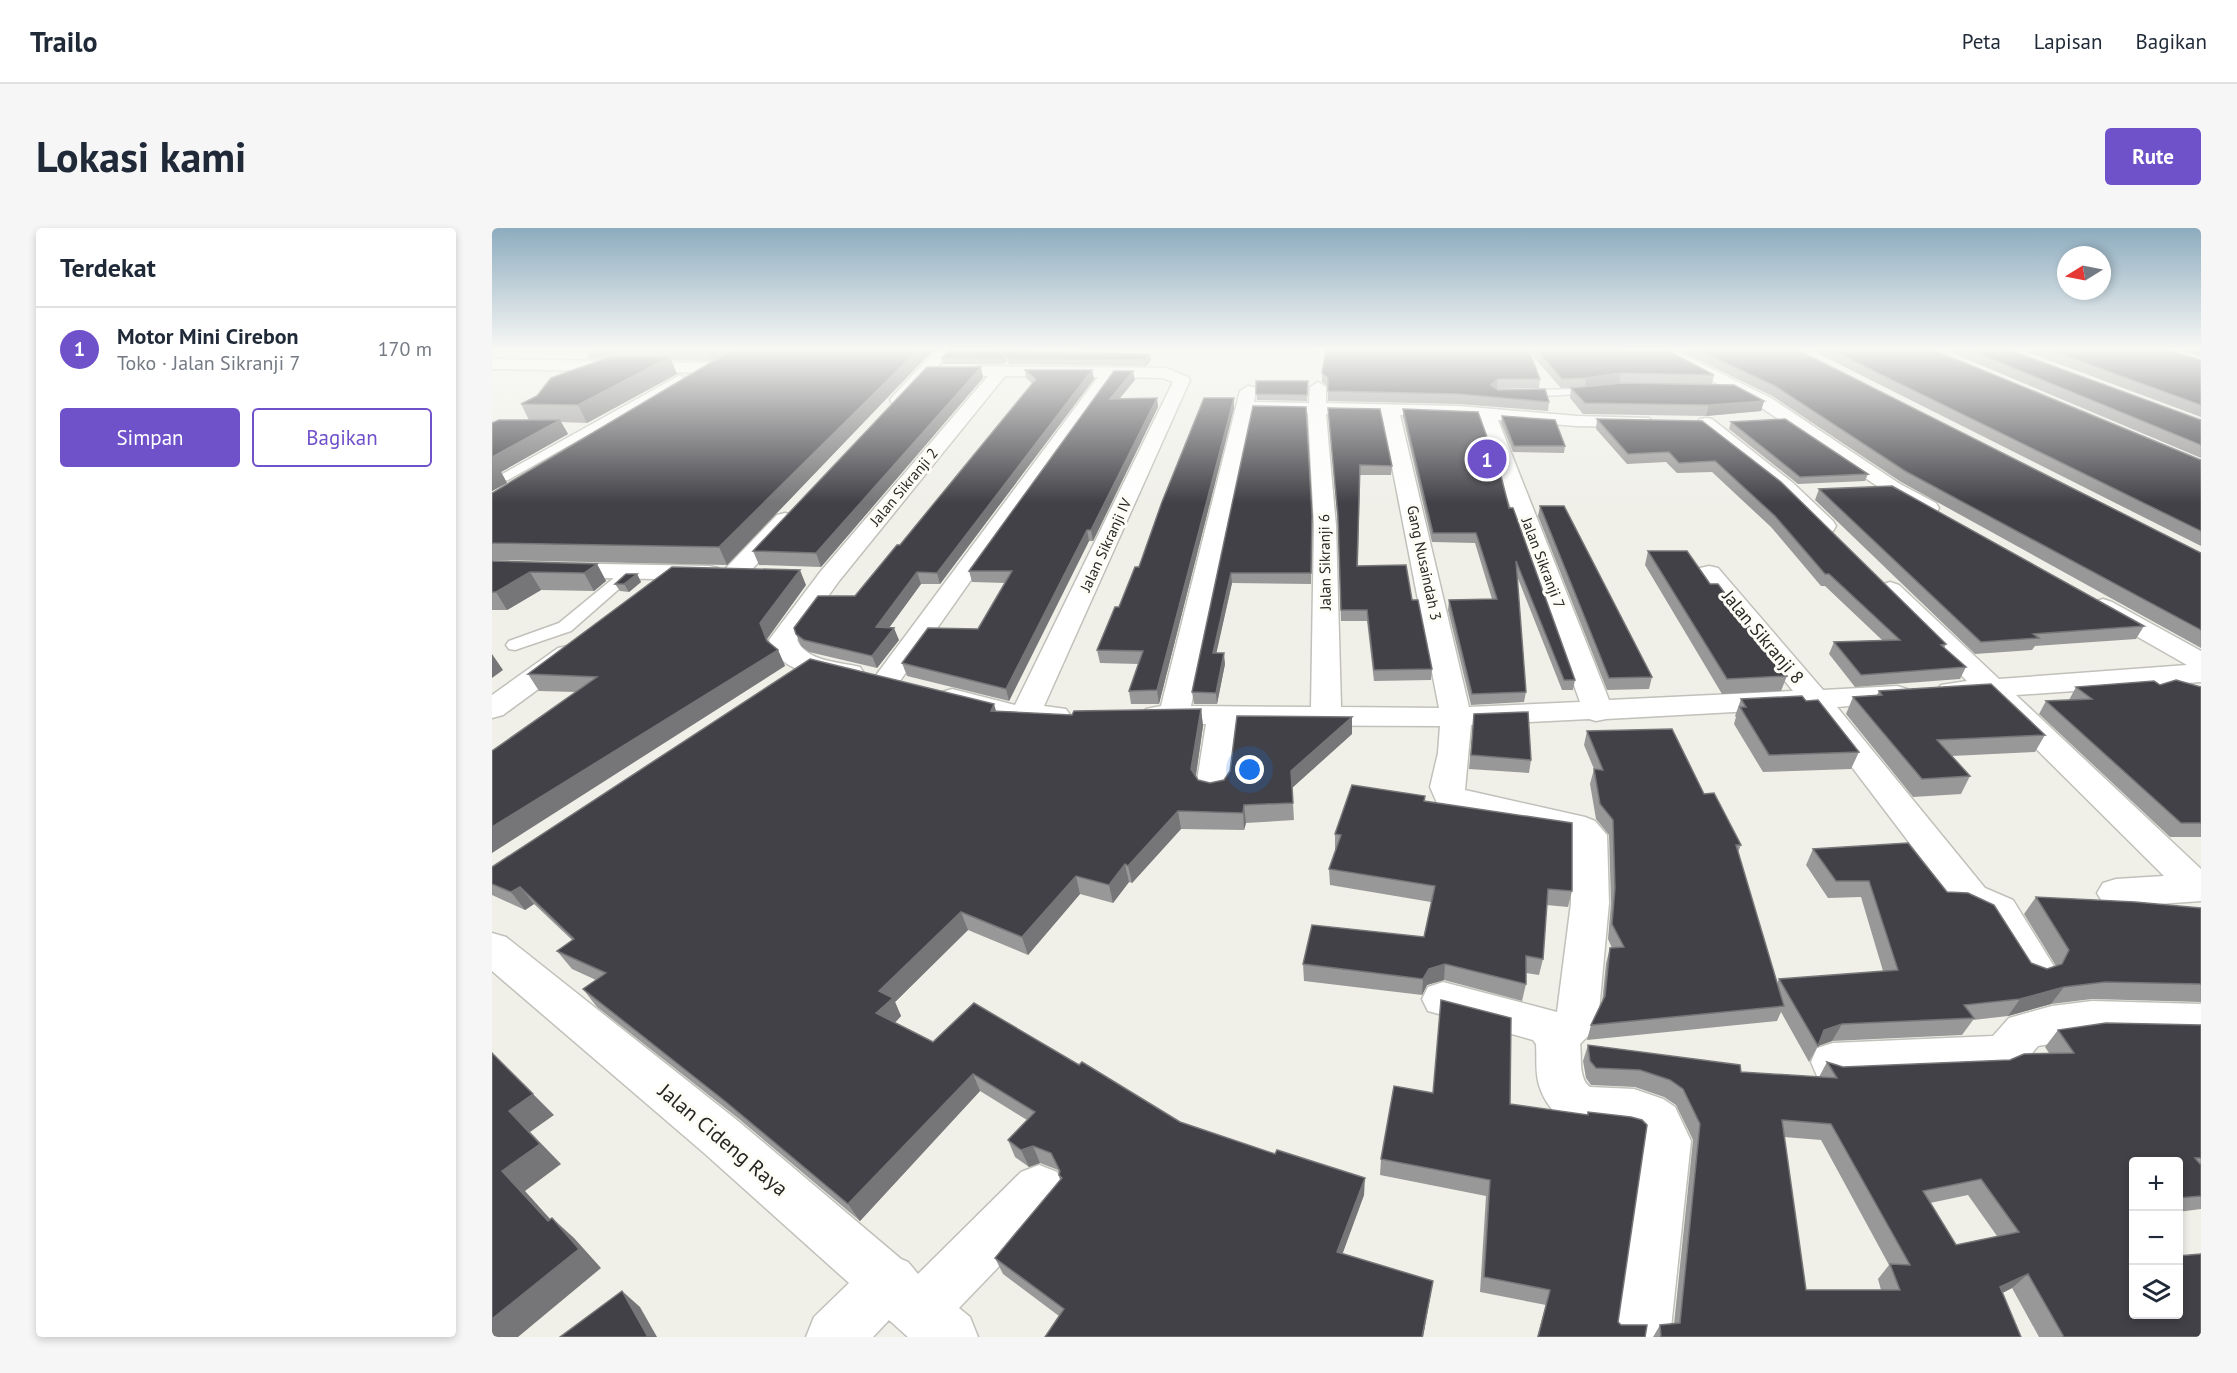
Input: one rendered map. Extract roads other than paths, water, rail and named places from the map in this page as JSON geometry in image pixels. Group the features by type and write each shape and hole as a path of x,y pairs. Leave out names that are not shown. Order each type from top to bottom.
{"street":[{"path":"506,485 613,429 662,400"},
{"path":"888,411 899,400"},
{"name":"Jalan Sikranji 2","path":"812,663 798,660 786,650 783,640 818,575 974,400"},
{"path":"885,682 1090,400"},
{"name":"Jalan Sikranji IV","path":"1025,716 1173,400"},
{"path":"1174,715 1246,400"},
{"name":"Jalan Sikranji 6","path":"1318,400 1325,526 1326,717"},
{"path":"1329,400 1390,409 1458,411 1577,421 1659,422"},
{"path":"1758,400 1893,488 1942,516"},
{"name":"Gang Nusaindah 3","path":"1390,409 1456,717 1454,753 1447,787 1450,797 1462,802 1573,825 1583,829 1589,835 1590,903 1578,1011 1574,1024 1568,1031 1556,1035"},
{"name":"Jalan Sikranji 7","path":"1487,415 1594,696 1596,712"},
{"path":"1760,419 1787,417"},
{"path":"1682,422 1728,421"},
{"path":"1706,423 1792,493 1838,538"},
{"path":"1857,490 1893,488"},
{"path":"1792,493 1822,491"},
{"path":"735,573 800,504"},
{"path":"492,585 504,569 770,574"},
{"path":"638,600 674,572"},
{"path":"1871,572 2198,888 2116,893"},
{"name":"Jalan Sikranji 8","path":"1709,573 1817,701 1957,881 1972,898 1999,910 2035,968"},
{"path":"2082,595 2201,662"},
{"path":"492,709 610,621"},
{"path":"782,683 812,663 1025,716 1082,715"},
{"path":"1128,715 1456,717 1596,712 1817,701 2201,673"},
{"path":"1213,787 1223,715"},
{"name":"Jalan Cideng Raya","path":"492,948 721,1137 920,1309"},
{"path":"1443,999 1546,1026 1556,1035 1562,1086 1569,1097 1579,1105 1645,1113 1657,1120 1667,1141 1642,1337"},
{"path":"1833,1062 1997,1055 2008,1050 2024,1031 2092,1018 2201,1022"},
{"path":"834,1337 920,1309 1039,1189"}],"lane":[{"path":"506,485 589,428 640,400"},
{"path":"566,428 613,429"},
{"path":"515,645 543,637 565,627 631,571"}],"place":[{"name":"Motor Mini Cirebon","path":"1487,459"}]}
